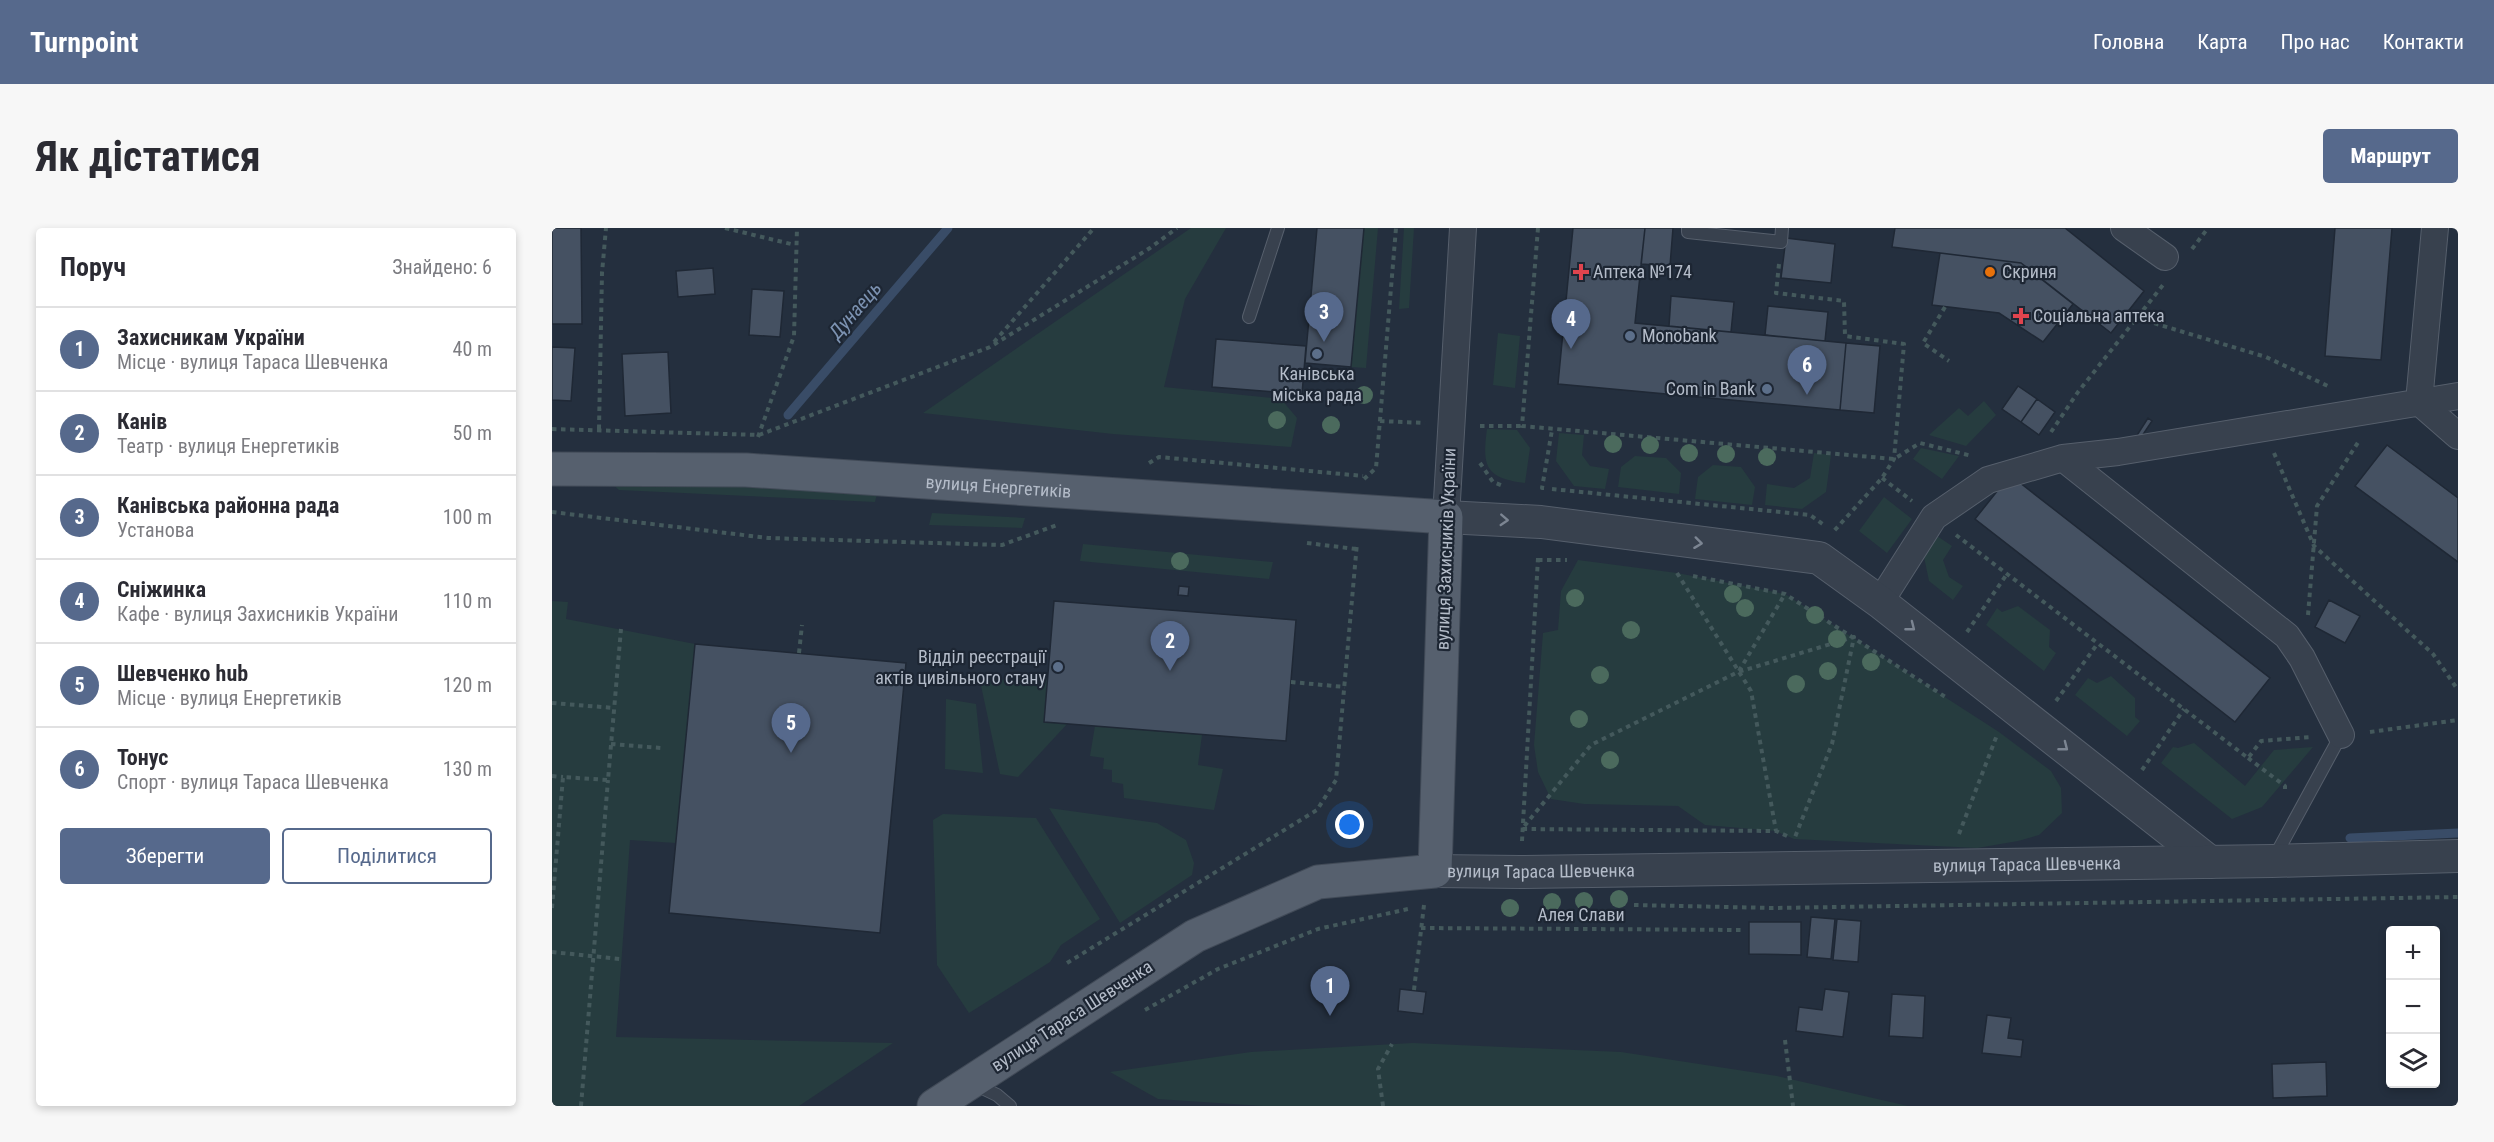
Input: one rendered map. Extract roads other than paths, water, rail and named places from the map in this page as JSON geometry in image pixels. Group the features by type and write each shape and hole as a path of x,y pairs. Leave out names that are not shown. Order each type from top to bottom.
{"main road":[{"name":"вулиця Енергетиків","path":"552,469 746,470 1359,513 1446,517"},
{"name":"вулиця Захисників України","path":"1435,871 1446,517"},
{"name":"вулиця Тараса Шевченка","path":"934,1106 1195,936 1318,882 1435,871"}],"street":[{"name":"вулиця Захисників України","path":"1446,517 1463,228"},
{"path":"2124,228 2165,270"},
{"path":"2419,402 2435,228"},
{"path":"1880,602 1934,518 1988,480 2063,458 2118,452 2458,396"},
{"path":"2419,402 2458,436"},
{"path":"2063,458 2287,636 2302,658 2341,735"},
{"path":"1446,517 1541,522 1819,558 1880,602 2210,862"},
{"name":"вулиця Тараса Шевченка","path":"1435,871 1520,872 2210,862 2458,856"}],"lane":[{"path":"1250,317 1278,228"},
{"path":"1688,228 1688,232 1781,242 1782,228"},
{"path":"2272,861 2341,735"},
{"path":"970,1082 997,1095 1010,1106"}],"waterway":[{"name":"Дунаець","path":"788,415 948,228"},
{"path":"2350,838 2458,833"}],"place":[{"name":"Аптека №174","path":"1581,272"},
{"name":"Скриня","path":"1990,272"},
{"name":"Соціальна аптека","path":"2021,316"},
{"name":"Monobank","path":"1630,336"},
{"name":"Канівська районна рада","path":"1324,342"},
{"name":"Сніжинка","path":"1571,349"},
{"name":"Канівська міська рада","path":"1317,354"},
{"name":"Com in Bank","path":"1767,389"},
{"name":"Тонус","path":"1807,395"},
{"name":"Відділ реєстрації актів цивільного стану","path":"1058,667"},
{"name":"Канів","path":"1170,671"},
{"name":"Шевченко hub","path":"791,753"},
{"name":"Захисникам України","path":"1330,1016"}]}
